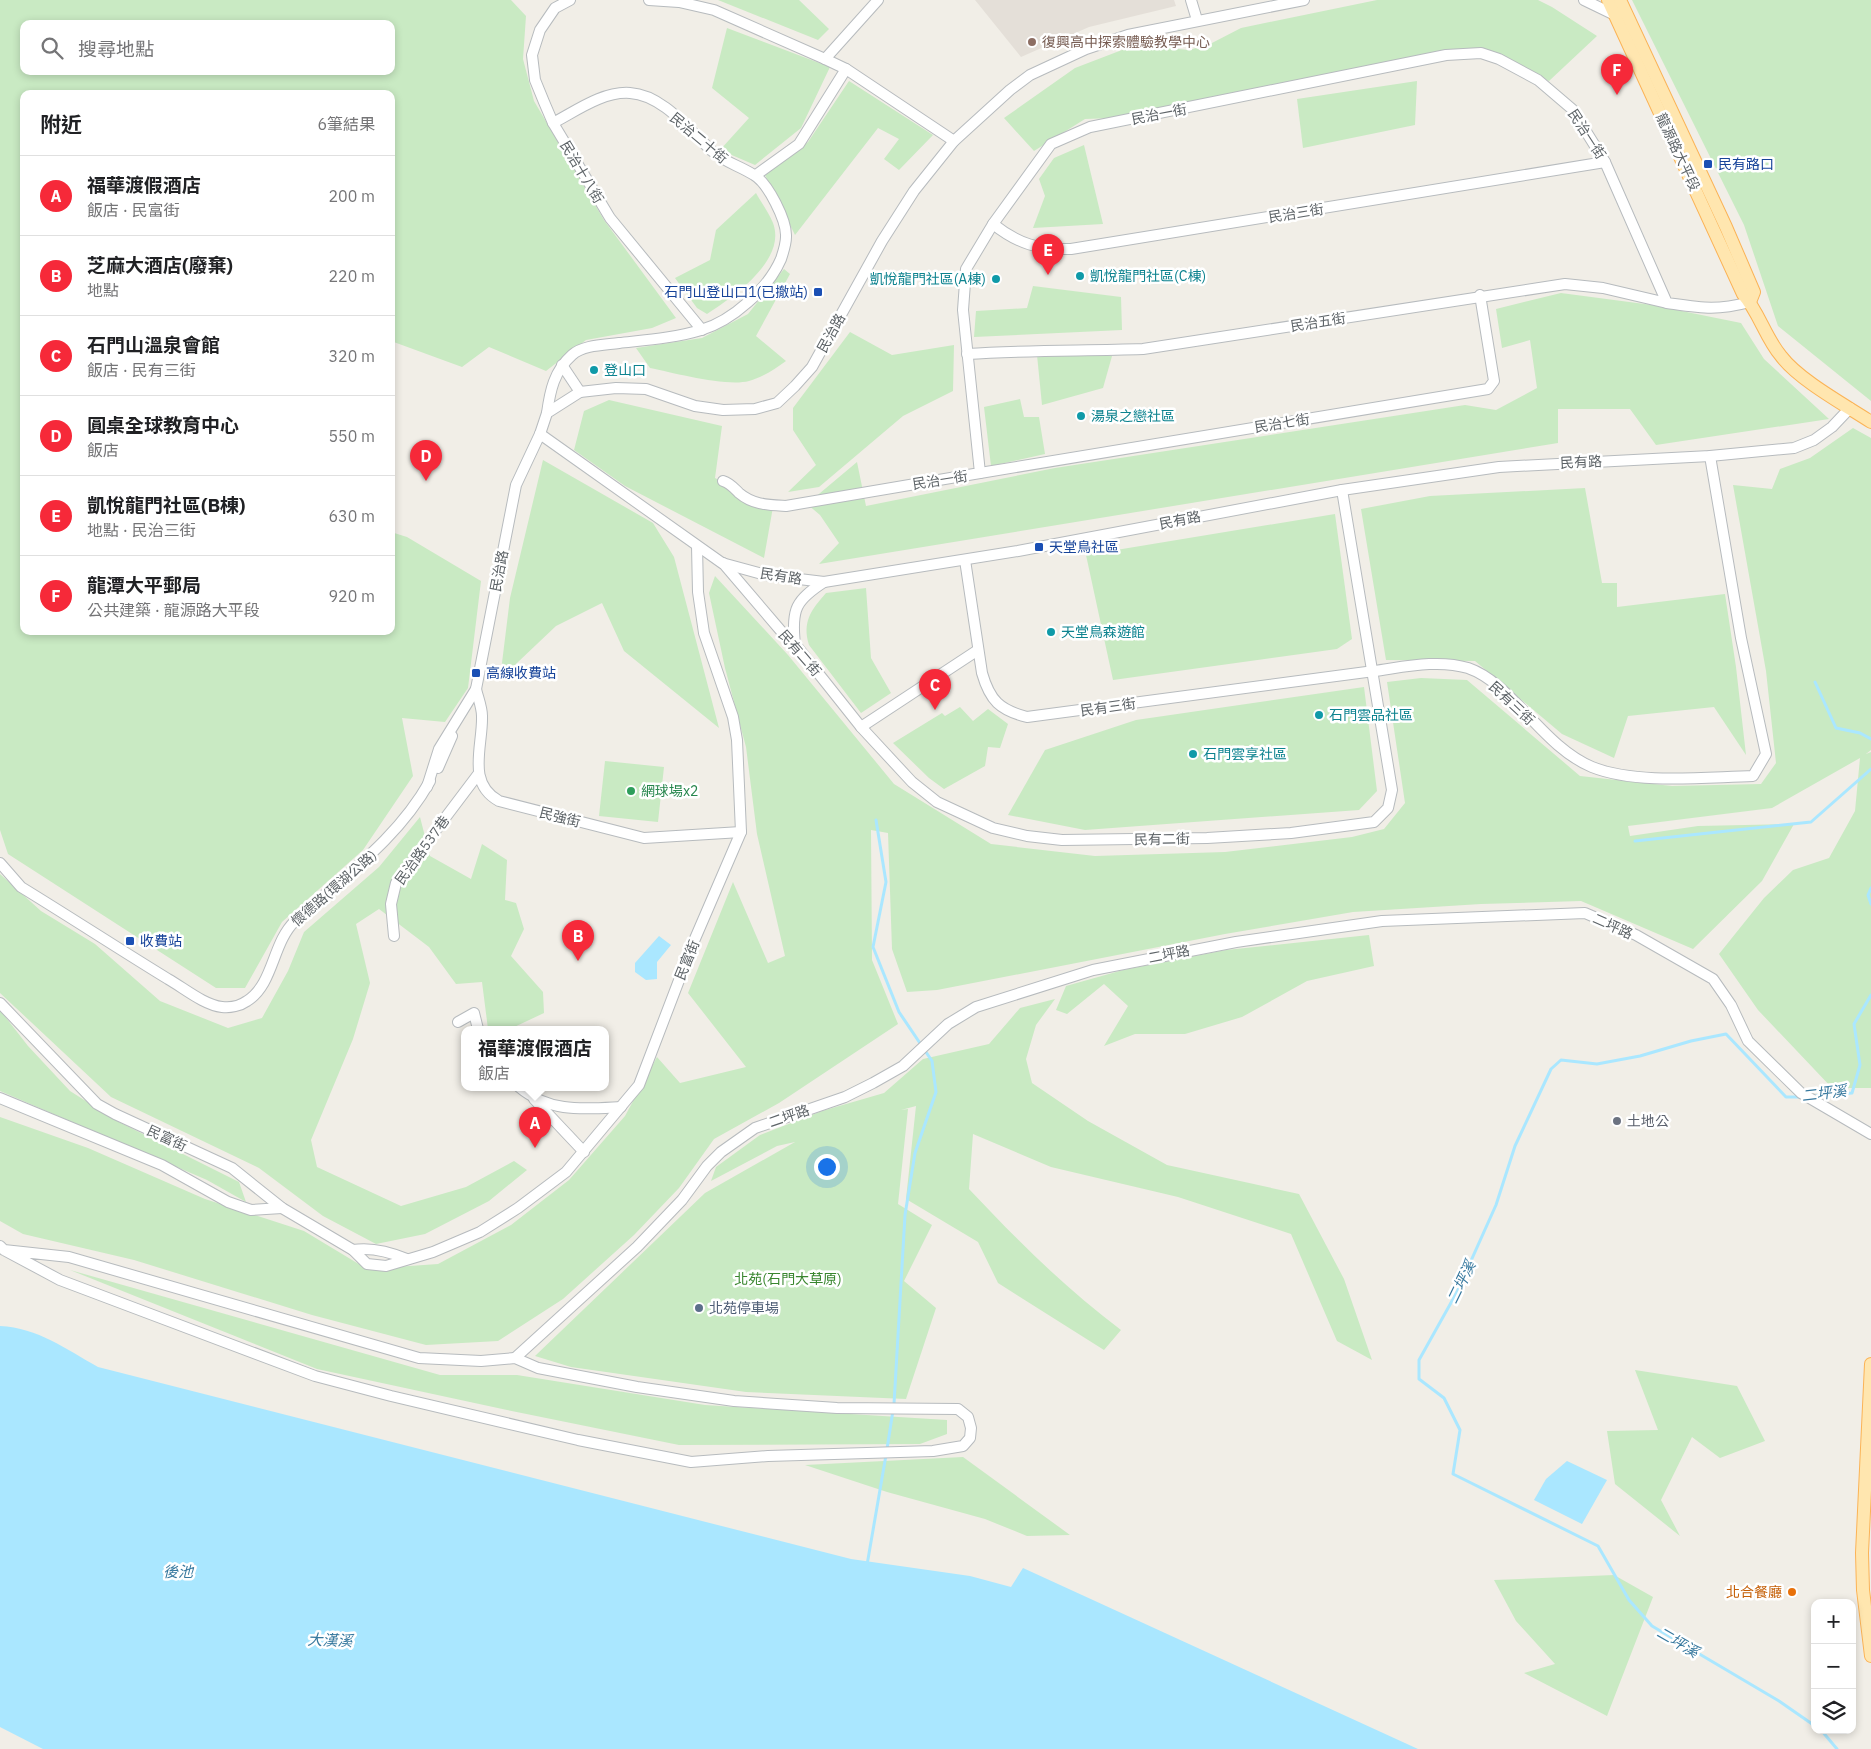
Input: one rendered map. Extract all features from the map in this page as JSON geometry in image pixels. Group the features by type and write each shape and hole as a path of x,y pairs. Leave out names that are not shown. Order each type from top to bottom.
{"main road":[{"name":"龍源路大平段","path":"1608,0 1620,9 1729,235 1754,292 1750,302 1766,336 1782,358 1797,372 1871,422"},
{"path":"1871,1364 1862,1553 1863,1590 1871,1656"}],"street":[{"name":"民治十八街","path":"570,0 555,8 540,30 532,55 536,80 553,123 610,218 702,330"},
{"path":"649,0 679,2 714,10 825,59 846,70 954,141"},
{"path":"825,59 878,0"},
{"path":"1191,0 1197,20"},
{"name":"民治路","path":"476,689 516,485 540,434 547,413 580,392 616,388 646,389 695,406 723,410 756,409 777,403 796,386 812,367 914,190 954,141 1030,75 1086,49 1128,35 1304,0"},
{"path":"1584,0 1620,9"},
{"name":"民治一街","path":"723,481 729,482 741,495 763,505 786,506 980,473 963,310 966,269 993,224 1051,144 1090,127 1446,55 1481,53 1499,59 1538,80 1572,109 1605,162 1667,303"},
{"path":"547,413 551,386 562,365 573,354 592,347 702,330 754,298 781,259 786,236 778,206 756,175 799,144 846,70"},
{"name":"民治二十街","path":"553,123 599,99 628,93 645,96 668,111 724,162 756,175"},
{"name":"民治三街","path":"993,224 1004,233 1037,248 1070,249 1605,162"},
{"name":"民治五街","path":"967,354 1024,350 1143,349 1241,335 1480,295 1565,284 1603,288 1667,303"},
{"name":"民治七街","path":"980,473 1488,389 1494,381 1480,295"},
{"path":"1667,303 1715,309 1750,302"},
{"path":"562,365 580,392"},
{"name":"民有路","path":"540,434 722,563 766,575 824,582 965,560 1342,490 1499,467 1710,456 1794,448 1814,440 1832,427 1850,408"},
{"name":"民有三街","path":"965,560 978,650 986,689 997,703 1008,712 1027,717 1430,664 1469,669 1494,683 1557,746 1592,767 1632,778 1754,776 1766,754 1741,638 1710,456"},
{"name":"民有二街","path":"722,563 781,631 795,644 861,727 901,772 937,802 993,828 1027,836 1062,840 1207,838 1290,833 1374,822 1388,808 1392,790 1374,671 1342,490"},
{"name":"民富街","path":"0,1003 97,1104 232,1168 282,1208 352,1250 367,1264 386,1266 433,1252 480,1232 545,1189 566,1172 639,1085 691,950 741,832 737,740 733,718 704,633 698,592 697,546"},
{"path":"795,644 792,626 796,607 804,594 824,582"},
{"path":"861,727 978,650"},
{"name":"懷德路(環湖公路)","path":"0,863 21,887 180,986 221,1007 237,1006 255,994 270,970 284,934 290,926 374,854 417,804 446,754 459,716 476,689"},
{"name":"民強街","path":"476,689 482,715 479,773 488,795 499,801 644,838 741,832"},
{"name":"民治路537巷","path":"394,936 391,904 396,883 479,773"},
{"name":"二坪路","path":"515,1358 637,1247 682,1200 707,1166 721,1152 755,1128 845,1097 873,1083 903,1066 948,1024 976,1007 1093,970 1236,942 1382,921 1585,913 1636,935 1713,979 1731,1005 1748,1041 1800,1093 1871,1134"},
{"path":"458,1022 474,1013 477,1026"},
{"path":"524,1091 534,1099 584,1152"},
{"path":"0,1098 162,1165 228,1202 251,1210 282,1208"},
{"path":"534,1099 577,1110 621,1107"},
{"path":"2,1248 69,1257 419,1358 481,1361 515,1358 538,1368 628,1385 734,1401 837,1408 958,1409 968,1417 971,1428 970,1438 963,1446 933,1451 768,1456 691,1462 578,1440 315,1376 60,1280 2,1248"},
{"name":"民富街","path":"352,1250 362,1248 392,1253 407,1259"}],"shaded area":[{"name":"復興高中探索體驗教學中心","path":"975,0 1174,0 1176,6 1089,27 1021,57"}],"green space":[{"path":"0,0 511,0 526,16 523,59 534,101 604,220 676,318 652,328 586,340 546,371 489,347 462,367 395,342 395,90 20,90 20,635 395,635 395,533 407,537 481,581 468,688 445,722 402,718 413,776 363,850 282,922 245,988 216,988 8,854 0,830"},
{"path":"718,0 799,0 829,29 818,40"},
{"path":"1377,0 1538,0 1597,36 1549,81 1490,53 1372,68 1115,118 1085,119 1034,151 1004,118 1075,68 1135,45 1189,50 1210,44 1241,28"},
{"path":"1632,0 1871,0 1871,401 1778,326 1744,225"},
{"path":"727,28 830,67 801,128 755,165 720,150 749,118 712,88"},
{"path":"849,81 933,135 899,170 884,159 899,139 878,128 795,235 765,175 808,142"},
{"path":"1417,81 1415,125 1303,148 1297,99"},
{"path":"1084,145 1103,224 1033,228 1045,196 1039,179 1054,158"},
{"path":"756,193 773,223 775,237 772,250 765,264 755,276 730,298 707,314 697,308 675,278 710,260 716,230"},
{"path":"784,269 790,274 756,336 786,361 764,375 749,381 739,382 714,381 686,376 650,368 636,348 702,338 748,314"},
{"path":"1033,286 1121,297 1122,330 974,337 976,311 1027,308"},
{"path":"1561,293 1652,305 1741,323 1764,359 1829,419 1656,445 1630,409 1558,409 1558,443 819,564 839,543 820,515 807,504 857,462 866,506 1055,468 1465,405 1496,410 1537,388 1530,340 1502,348 1496,309"},
{"path":"850,332 892,355 954,345 953,391 903,416 819,487 788,492 816,465 793,430 793,408"},
{"path":"1037,355 1112,356 1103,388 1042,405"},
{"path":"1020,399 1024,417 1039,417 1045,454 991,466 984,407"},
{"path":"609,400 722,426 715,478 773,507 764,558 625,486 574,450 584,411"},
{"path":"1853,428 1871,438 1871,750 1866,754 1871,752 1871,1088 1832,1088 1758,1010 1719,954 1764,898 1793,870 1829,858 1855,811 1860,758 1772,808 1628,826 1630,836 1698,826 1794,824 1762,881 1693,949 1581,901 1481,904 1353,912 1225,934 937,990 907,992 892,949 888,833 871,830 872,960 898,1024 779,1103 714,1139 679,1188 634,1235 563,1299 498,1341 426,1345 312,1315 134,1260 23,1234 0,1221 0,1117 88,1148 205,1199 304,1231 367,1269 438,1264 511,1225 569,1180 625,1116 657,1057 680,1083 746,1067 688,993 733,882 768,963 785,956 757,834 746,747 725,668 709,593 715,576 788,655 894,784 991,844 1095,856 1225,852 1352,837 1384,829 1405,803 1387,682 1421,678 1467,680 1580,776 1672,786 1761,784 1776,763 1766,671 1733,485 1772,489 1780,469 1810,458"},
{"path":"543,460 653,523 674,557 719,728 624,651 602,603 556,626 500,679 510,598"},
{"path":"1585,488 1602,583 1617,583 1617,607 1725,594 1746,755 1714,707 1628,716 1614,758 1562,734 1475,661 1386,660 1361,509 1430,496"},
{"path":"1335,514 1352,639 1337,649 1113,680 1086,555"},
{"path":"866,588 871,658 891,693 861,713 809,645 807,623 812,611 826,593"},
{"path":"1364,687 1377,791 1359,810 1085,830 1008,815 1045,750 1136,720"},
{"path":"960,707 973,721 988,709 1008,724 1000,748 988,747 985,766 944,789 929,778 893,743 942,713 945,716"},
{"name":"網球場x2","path":"605,761 664,767 658,822 599,816"},
{"path":"420,817 430,856 471,879 482,844 507,860 505,900 516,903 524,929 511,956 543,992 544,1013 516,1026 488,1026 482,982 456,984 429,947 379,909 356,924 370,983 353,1039 311,1140 317,1167 401,1206 466,1187 514,1161 527,1170 489,1201 425,1234 376,1244 323,1216 259,1168 111,1097 0,993 0,874 41,911 95,944 160,1001 228,1028 262,1018 288,971 304,932 379,867"},
{"path":"1369,935 1374,966 1307,981 1242,1017 1185,1034 1135,1034 1104,1046 1128,1006 1104,984 1067,1014 1056,1010 1066,986 1123,970 1226,950"},
{"name":"北苑(石門大草原)","path":"1055,999 1036,1025 1026,1059 1032,1083 1088,1121 1167,1165 1299,1194 1344,1279 1372,1360 1337,1341 1291,1234 1178,1197 1051,1167 973,1134 969,1189 1042,1263 1121,1330 1104,1350 998,1283 978,1242 906,1199 916,1106 901,1110 908,1109 898,1204 932,1225 904,1281 936,1308 906,1399 746,1392 571,1367 535,1356 705,1193 795,1142 777,1146 711,1181 716,1167 760,1135 822,1111 884,1093 923,1059 989,1044 1020,1008"},
{"path":"0,1010 28,1046 70,1091 119,1122 239,1182 246,1202 207,1180 0,1091"},
{"path":"70,1270 440,1375 517,1375 705,1405 947,1420 947,1434 920,1444 679,1445 317,1369"},
{"path":"1635,1370 1737,1386 1765,1441 1720,1458 1692,1437 1661,1500 1680,1536 1615,1484 1607,1431 1658,1430"},
{"path":"963,1457 1070,1535 1027,1536 985,1519 887,1492 805,1465"},
{"path":"1614,1575 1653,1597 1607,1716 1524,1673 1555,1664 1516,1621 1494,1580"}],"water":[{"path":"659,936 671,945 657,962 657,979 646,980 635,972 635,963"},
{"name":"後池","path":"0,1326 27,1331 51,1340 98,1367 851,1559 970,1576 1011,1587 1023,1568 1418,1749 43,1749 0,1727"},
{"path":"1567,1461 1607,1480 1582,1524 1534,1500 1546,1479"}],"waterway":[{"path":"1815,682 1836,728 1860,733 1871,739"},
{"path":"1635,841 1811,822 1871,769"},
{"path":"876,820 886,882 873,947 899,1012 932,1061 936,1092 915,1153 905,1215 894,1404 887,1449"},
{"name":"二坪溪","path":"1871,888 1868,895 1871,904"},
{"name":"二坪溪","path":"1814,1096 1852,1093 1860,1065 1854,1024 1871,995"},
{"name":"二坪溪","path":"1800,1097 1786,1097 1726,1034 1691,1041 1640,1056 1597,1064 1561,1060 1551,1069 1515,1146 1496,1205 1457,1292 1419,1360 1419,1379 1444,1398 1460,1430 1453,1474 1598,1546 1629,1600 1652,1626 1779,1701 1811,1723"},
{"path":"867,1565 886,1455"},
{"name":"二坪溪","path":"1824,1734 1837,1749"}],"place":[{"name":"復興高中探索體驗教學中心","path":"1032,42"},
{"name":"龍潭大平郵局","path":"1617,95"},
{"name":"民有路口","path":"1708,164"},
{"name":"凱悅龍門社區(B棟)","path":"1048,275"},
{"name":"凱悅龍門社區(C棟)","path":"1080,276"},
{"name":"凱悅龍門社區(A棟)","path":"996,279"},
{"name":"石門山登山口1(已撤站)","path":"818,292"},
{"name":"登山口","path":"594,370"},
{"name":"湯泉之戀社區","path":"1081,416"},
{"name":"圓桌全球教育中心","path":"426,481"},
{"name":"天堂鳥社區","path":"1039,547"},
{"name":"天堂鳥森遊館","path":"1051,632"},
{"name":"高線收費站","path":"476,673"},
{"name":"石門山溫泉會館","path":"935,710"},
{"name":"石門雲品社區","path":"1319,715"},
{"name":"石門雲享社區","path":"1193,754"},
{"name":"網球場x2","path":"631,791"},
{"name":"收費站","path":"130,941"},
{"name":"芝麻大酒店(廢棄)","path":"578,961"},
{"name":"土地公","path":"1617,1121"},
{"name":"福華渡假酒店","path":"535,1148"},
{"name":"北苑停車場","path":"699,1308"},
{"name":"北合餐廳","path":"1792,1592"}],"water label":[{"name":"大漢溪","path":"330,1640"}]}
